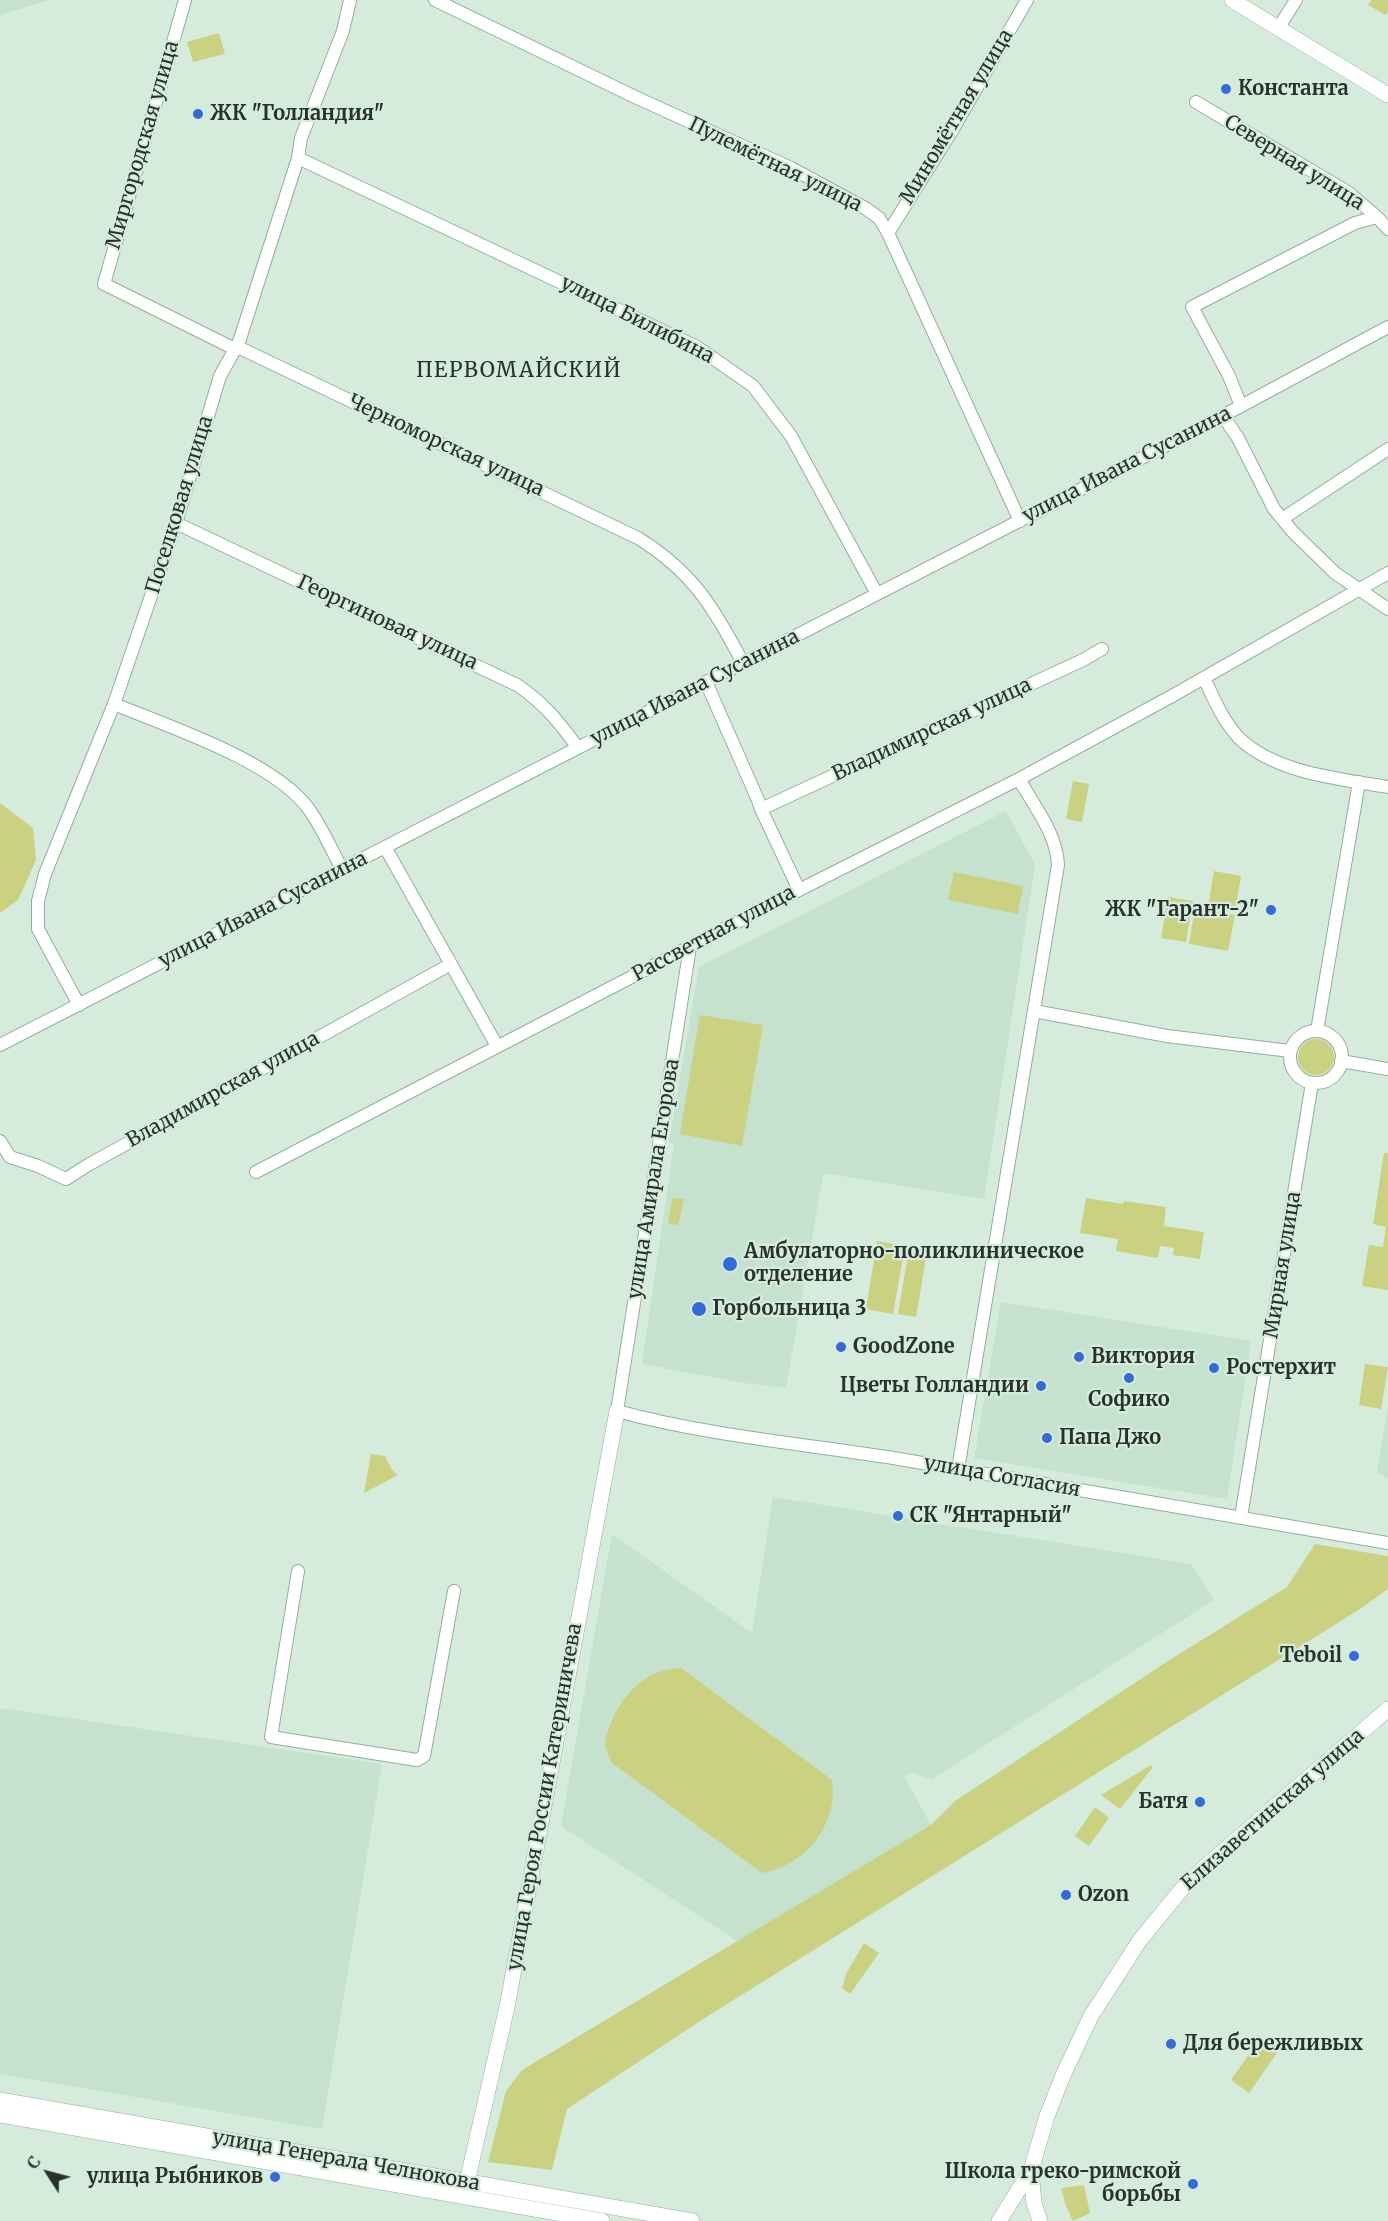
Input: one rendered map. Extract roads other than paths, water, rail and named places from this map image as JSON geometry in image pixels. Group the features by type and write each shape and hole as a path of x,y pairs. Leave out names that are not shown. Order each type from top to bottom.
{"main road":[{"path":"1232,0 1388,95"},
{"name":"улица Героя России Катериничева","path":"467,2182 507,2007 617,1411"},
{"name":"Елизаветинская улица","path":"999,2221 1032,2170 1047,2116 1078,2041 1107,1989 1140,1940 1181,1890 1206,1866 1388,1709"},
{"name":"улица Генерала Челнокова","path":"0,2100 693,2221"},
{"name":"улица Генерала Челнокова","path":"0,2115 602,2221"},
{"name":"Елизаветинская улица","path":"1032,2170 1034,2203 1040,2221"}],"street":[{"name":"Поселковая улица","path":"79,1005 38,929 38,901 45,874 114,704 176,523 220,376 235,349 298,158 301,138 343,31 350,0"},
{"name":"Пулемётная улица","path":"435,0 633,96 791,168 879,218 888,233 1020,521"},
{"name":"Миномётная улица","path":"888,233 953,129 1027,0"},
{"path":"1279,27 1296,0"},
{"name":"Миргородская улица","path":"104,284 184,3"},
{"name":"Северная улица","path":"1196,102 1349,193 1388,229"},
{"name":"улица Билибина","path":"298,158 698,347 720,361 753,386 791,436 877,594"},
{"path":"1241,406 1229,376 1192,307 1355,223 1377,217"},
{"name":"Черноморская улица","path":"104,284 235,349 242,349 639,538 663,553 683,571 703,595 742,663"},
{"name":"улица Ивана Сусанина","path":"0,1045 1223,416 1388,327"},
{"path":"1223,416 1238,438 1274,509 1293,532 1335,573 1388,609"},
{"path":"1282,519 1388,449"},
{"name":"Георгиновая улица","path":"176,523 517,685 539,700 557,719 578,748"},
{"path":"1358,590 1388,573"},
{"name":"Рассветная улица","path":"256,1172 799,890 1019,779 1172,696 1358,590"},
{"name":"Владимирская улица","path":"760,809 1083,660 1101,649"},
{"path":"1204,678 1220,712 1238,737 1262,755 1296,769 1388,787"},
{"path":"706,682 759,800 760,809 765,815 799,890"},
{"path":"114,704 224,751 274,776 291,789 309,809 342,869"},
{"path":"958,1469 1058,856 1052,837 1019,779"},
{"path":"1317,1031 1359,782"},
{"path":"385,847 497,1047"},
{"name":"улица Амирала Егорова","path":"617,1411 690,947"},
{"name":"Владимирская улица","path":"0,1141 10,1157 38,1166 66,1179 451,964"},
{"path":"1034,1011 1167,1035 1290,1051"},
{"path":"1317,1031 1335,1040 1340,1049 1341,1061 1333,1077 1324,1082 1311,1083 1302,1080 1294,1073 1290,1051 1300,1036 1317,1031"},
{"path":"1341,1061 1388,1069"},
{"name":"Мирная улица","path":"1241,1517 1311,1083"},
{"name":"улица Согласия","path":"617,1411 659,1422 822,1449 839,1449 1388,1543"},
{"path":"298,1571 271,1737 417,1760 424,1756 454,1591"}],"place":[{"name":"Константа","path":"1226,89"},
{"name":"ЖК \"Голландия\"","path":"198,114"},
{"name":"ЖК \"Гарант-2\"","path":"1271,910"},
{"name":"Амбулаторно-поликлиническое отделение","path":"730,1264"},
{"name":"Горбольница 3","path":"699,1309"},
{"name":"GoodZone","path":"841,1347"},
{"name":"Виктория","path":"1079,1357"},
{"name":"Ростерхит","path":"1214,1368"},
{"name":"Софико","path":"1129,1378"},
{"name":"Цветы Голландии","path":"1041,1386"},
{"name":"Папа Джо","path":"1047,1438"},
{"name":"СК \"Янтарный\"","path":"898,1516"},
{"name":"Teboil","path":"1354,1656"},
{"name":"Батя","path":"1200,1802"},
{"name":"Ozon","path":"1066,1895"},
{"name":"Для бережливых","path":"1171,2044"},
{"name":"улица Рыбников","path":"275,2177"},
{"name":"Школа греко-римской борьбы","path":"1193,2184"}],"district":[{"name":"ПЕРВОМАЙСКИЙ","path":"519,371"}]}
